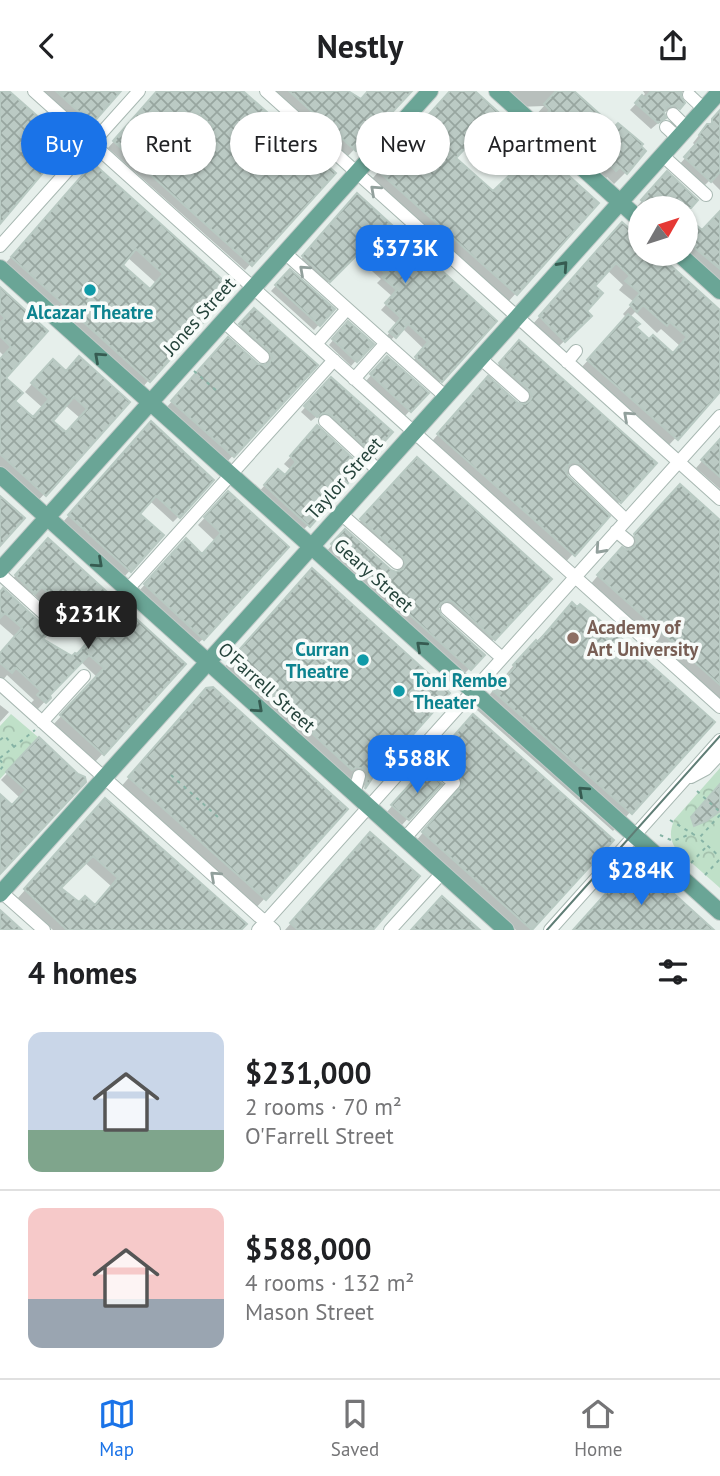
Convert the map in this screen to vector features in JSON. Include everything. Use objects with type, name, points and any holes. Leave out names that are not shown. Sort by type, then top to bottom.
[{"type":"main road","name":"Jones Street","points":[[411,112],[430,91]]},
{"type":"main road","points":[[497,91],[628,209]]},
{"type":"main road","name":"Taylor Street","points":[[0,892],[663,155],[677,131],[704,109],[720,91]]},
{"type":"main road","name":"Jones Street","points":[[0,572],[356,173]]},
{"type":"main road","points":[[692,266],[720,291]]},
{"type":"main road","name":"Geary Street","points":[[0,268],[720,912]]},
{"type":"main road","name":"O'Farrell Street","points":[[0,475],[506,930]]},
{"type":"street","points":[[33,91],[57,112]]},
{"type":"street","points":[[107,126],[139,91]]},
{"type":"street","points":[[266,91],[356,173]]},
{"type":"street","points":[[690,95],[704,109]]},
{"type":"street","points":[[673,114],[677,131]]},
{"type":"street","points":[[663,155],[706,195]]},
{"type":"street","points":[[107,157],[720,707]]},
{"type":"street","points":[[0,246],[63,175]]},
{"type":"street","points":[[358,175],[720,499]]},
{"type":"street","points":[[285,253],[446,397]]},
{"type":"street","points":[[316,344],[348,309]]},
{"type":"street","points":[[223,321],[263,357]]},
{"type":"street","points":[[354,379],[386,343]]},
{"type":"street","points":[[567,362],[576,351]]},
{"type":"street","points":[[481,358],[523,396]]},
{"type":"street","points":[[127,590],[334,360]]},
{"type":"street","points":[[0,684],[39,726],[104,777],[266,927],[369,807],[720,416]]},
{"type":"street","points":[[325,421],[379,471]]},
{"type":"street","points":[[575,471],[626,520]]},
{"type":"street","points":[[341,514],[397,563]]},
{"type":"street","points":[[616,531],[628,541]]},
{"type":"street","points":[[0,572],[51,620]]},
{"type":"street","points":[[447,609],[502,658]]},
{"type":"street","points":[[39,726],[84,675]]},
{"type":"street","points":[[550,930],[720,740]]},
{"type":"street","points":[[404,839],[454,783],[418,752]]},
{"type":"street","points":[[684,780],[706,769],[720,754]]},
{"type":"street","points":[[389,761],[401,772]]},
{"type":"street","points":[[354,794],[359,776]]},
{"type":"street","points":[[390,930],[442,873]]},
{"type":"street","points":[[0,892],[44,930]]},
{"type":"path","points":[[186,363],[218,392]]},
{"type":"path","points":[[0,769],[4,765],[0,759],[39,726]]},
{"type":"path","points":[[0,740],[5,736],[14,747]]},
{"type":"path","points":[[172,775],[219,818]]},
{"type":"path","points":[[697,791],[720,813],[699,838]]},
{"type":"path","points":[[670,820],[693,833],[720,858],[705,875]]},
{"type":"path","points":[[660,835],[673,841],[693,833]]},
{"type":"path","points":[[691,863],[707,845]]},
{"type":"green space","points":[[11,714],[38,737],[0,779],[0,726]]},
{"type":"green space","points":[[720,768],[720,888],[676,849],[671,835],[674,820]]},
{"type":"building","points":[[0,91],[9,91],[33,112],[21,112],[21,175],[41,175],[0,224]]},
{"type":"building","points":[[56,91],[121,91],[103,112],[79,112]]},
{"type":"building","points":[[157,91],[243,91],[267,112],[230,112],[230,175],[334,175],[252,266],[151,175],[216,175],[216,112],[139,112]]},
{"type":"building","points":[[289,91],[348,91],[361,99],[368,91],[412,91],[392,112],[356,112],[356,151],[342,138],[342,112],[312,112]]},
{"type":"building","points":[[450,91],[475,91],[498,112],[464,112],[464,150],[456,158],[464,165],[464,175],[475,175],[493,191],[510,175],[568,175],[599,203],[517,295],[382,175],[450,175],[450,112],[431,112]]},
{"type":"building","points":[[556,91],[574,91],[597,112],[548,112],[550,110],[544,104]]},
{"type":"building","points":[[651,91],[681,91],[685,103],[680,109],[675,105],[667,107],[664,112],[666,118],[658,123],[635,103],[642,95],[645,98]]},
{"type":"building","points":[[720,110],[720,172],[711,182],[684,157],[702,137],[699,135],[707,124],[712,124],[712,119]]},
{"type":"building","points":[[621,126],[643,144],[641,146],[646,151],[627,174],[621,168]]},
{"type":"building","points":[[121,132],[121,148],[113,141]]},
{"type":"building","points":[[667,171],[694,196],[645,196]]},
{"type":"building","points":[[83,175],[106,175],[233,289],[150,382],[11,257]],"holes":[[[136,249],[163,274],[150,289],[123,265]]]},
{"type":"building","points":[[357,193],[497,321],[442,382],[415,357],[428,342],[408,324],[396,338],[389,332],[401,318],[385,303],[397,290],[382,277],[385,273],[360,252],[330,282],[302,256]]},
{"type":"building","points":[[720,211],[720,269],[698,251],[698,226],[702,230]]},
{"type":"building","points":[[622,222],[628,227],[628,266],[671,266],[720,310],[720,392],[678,440],[587,360],[628,314],[640,324],[636,327],[649,339],[653,335],[673,353],[687,337],[670,322],[667,326],[643,305],[637,312],[630,305],[640,293],[625,281],[630,276],[616,263],[595,286],[603,293],[587,311],[592,316],[565,342],[539,316]]},
{"type":"building","points":[[290,269],[335,309],[320,326],[275,285]]},
{"type":"building","points":[[0,287],[48,331],[6,378],[23,393],[15,401],[33,417],[49,399],[31,383],[53,359],[66,371],[79,356],[130,402],[46,496],[0,454],[0,359],[11,347],[0,336],[0,323],[5,318],[0,313]],"holes":[[[74,397],[87,409],[66,432],[53,421]]]},
{"type":"building","points":[[254,308],[318,365],[234,457],[171,401],[228,337],[258,364],[265,365],[270,362],[272,358],[269,351],[239,324]]},
{"type":"building","points":[[348,321],[374,344],[357,362],[332,339]]},
{"type":"building","points":[[519,340],[657,463],[621,503],[581,464],[573,462],[568,465],[566,473],[569,477],[610,516],[575,556],[437,434],[488,376],[518,403],[525,404],[530,401],[532,397],[529,390],[499,363]]},
{"type":"building","points":[[387,356],[429,393],[411,412],[370,374]]},
{"type":"building","points":[[331,377],[393,432],[373,454],[331,415],[323,413],[317,417],[304,406]]},
{"type":"building","points":[[151,421],[214,480],[180,518],[156,496],[140,514],[164,535],[131,572],[68,515]]},
{"type":"building","points":[[317,425],[362,467],[310,527],[264,485],[278,469],[285,475],[296,462],[290,456]]},
{"type":"building","points":[[720,439],[720,477],[701,460]]},
{"type":"building","points":[[417,457],[552,579],[495,640],[453,602],[448,600],[441,603],[438,608],[441,615],[485,655],[471,670],[331,544],[345,529],[391,570],[396,572],[403,569],[406,564],[403,557],[360,519]]},
{"type":"building","points":[[680,484],[720,520],[720,685],[597,575],[622,547],[627,550],[634,547],[637,542],[634,534]]},
{"type":"building","points":[[228,491],[289,547],[204,640],[144,584],[186,538],[202,554],[221,533],[204,517]]},
{"type":"building","points":[[0,496],[25,518],[0,546]]},
{"type":"building","points":[[48,538],[186,664],[104,755],[60,715],[104,668],[89,655],[50,695],[51,698],[46,703],[37,695],[41,691],[16,668],[12,673],[0,663],[0,653],[22,628],[5,613],[0,618],[0,592],[3,588],[45,627],[52,629],[43,639],[72,656],[77,654],[101,627],[87,611],[80,611],[69,601],[61,605],[42,587],[35,594],[15,575]]},
{"type":"building","points":[[312,568],[450,693],[395,755],[387,753],[382,756],[383,768],[365,789],[368,774],[365,769],[357,767],[352,770],[231,659]],"holes":[[[328,642],[340,652],[329,665],[317,655]]]},
{"type":"building","points":[[572,602],[577,607],[580,604],[613,631],[715,722],[632,814],[493,691],[515,667],[513,665],[536,640],[538,642]]},
{"type":"building","points":[[213,687],[348,809],[266,900],[128,777],[206,688]]},
{"type":"building","points":[[473,714],[614,840],[532,930],[422,832],[462,785],[460,776],[436,756]]},
{"type":"building","points":[[39,737],[78,774],[85,777],[86,782],[0,874],[0,794],[12,805],[26,790],[6,772]]},
{"type":"building","points":[[424,769],[442,784],[409,820],[391,805]]},
{"type":"building","points":[[720,784],[720,811],[694,826],[691,817]]},
{"type":"building","points":[[105,798],[247,924],[241,930],[67,930],[24,889]],"holes":[[[93,856],[118,878],[95,905],[85,896],[79,902],[61,888]]]},
{"type":"building","points":[[370,832],[420,876],[373,930],[298,930],[290,923]]},
{"type":"building","points":[[636,860],[661,882],[714,930],[573,930]]},
{"type":"building","points":[[442,896],[462,914],[480,930],[411,930]]},
{"type":"building","points":[[0,910],[22,930],[0,930]]},
{"type":"tram line","points":[[547,930],[720,736]]},
{"type":"place","name":"Alcazar Theatre","points":[[90,290]]},
{"type":"place","name":"Academy of Art University","points":[[573,638]]},
{"type":"place","name":"Curran Theatre","points":[[363,660]]},
{"type":"place","name":"Toni Rembe Theater","points":[[399,691]]}]
